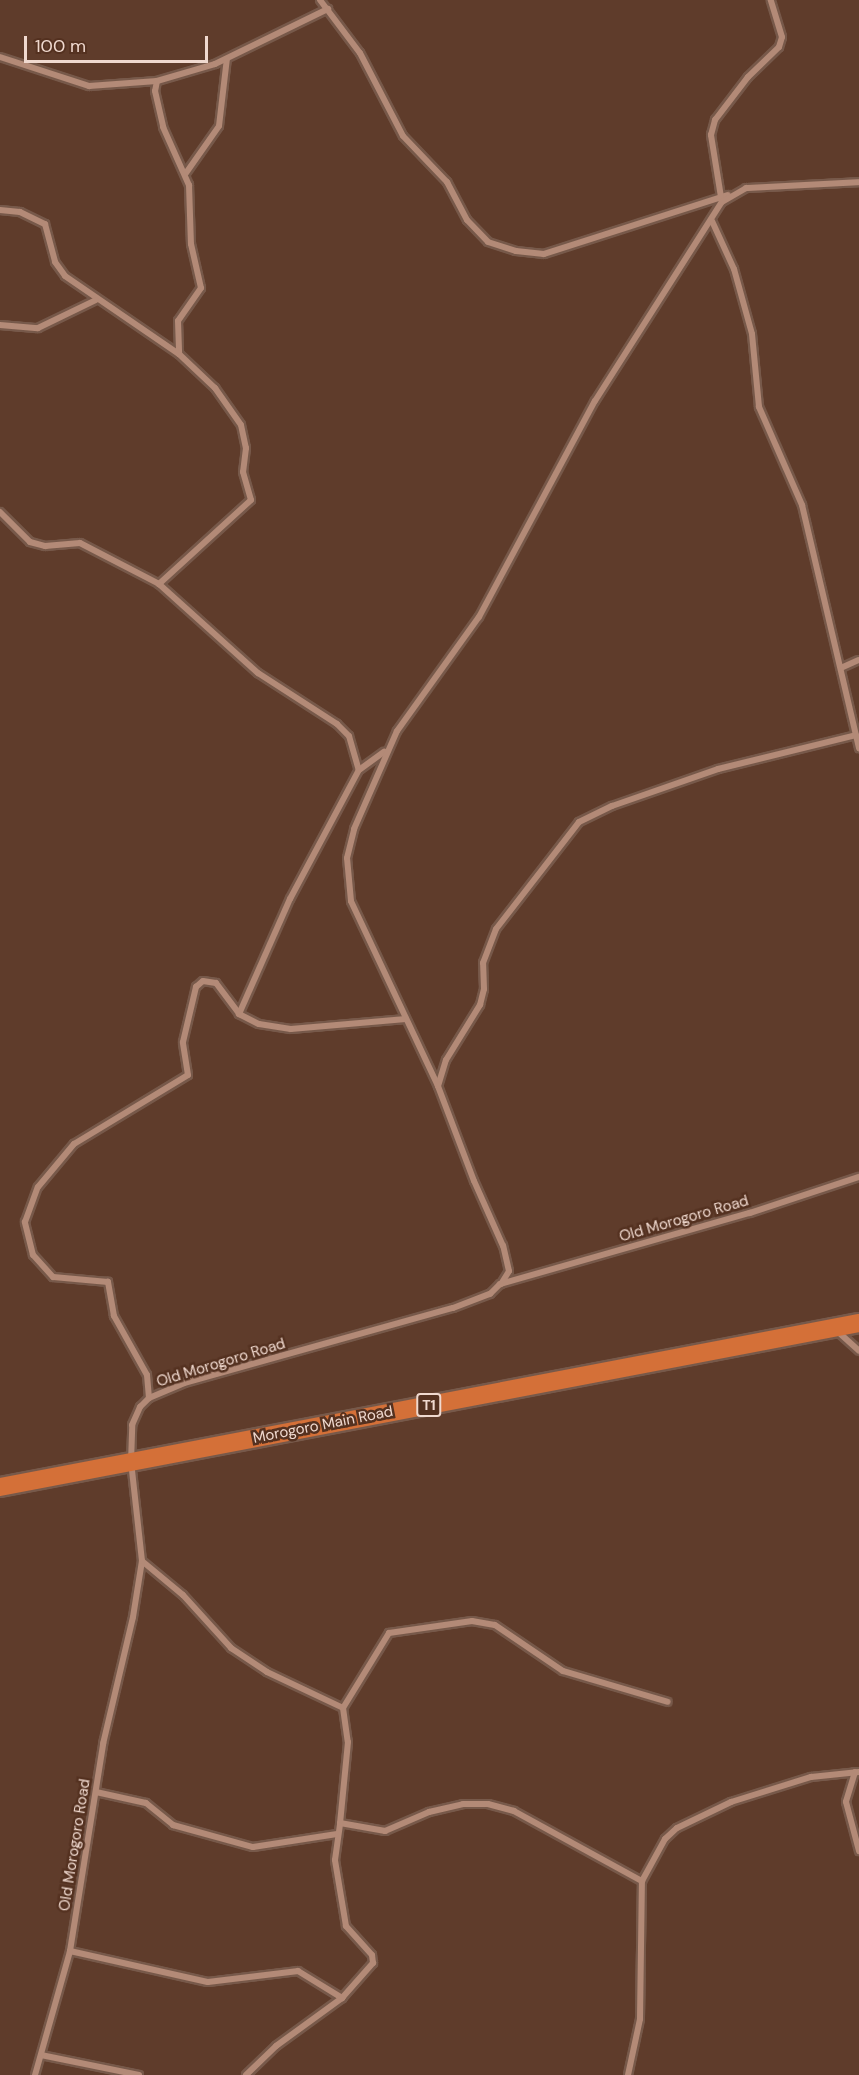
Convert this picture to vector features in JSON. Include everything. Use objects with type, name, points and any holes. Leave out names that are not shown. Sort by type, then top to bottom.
[{"type":"highway","name":"Morogoro Main Road","points":[[0,1487],[859,1323]]},
{"type":"street","points":[[321,0],[360,53],[403,136],[447,182],[467,220],[488,242],[516,251],[544,254],[731,194],[796,183],[859,182]]},
{"type":"street","points":[[720,197],[711,135],[714,120],[748,76],[779,47],[782,37],[771,0]]},
{"type":"street","points":[[0,57],[89,86],[157,81],[227,58],[328,9]]},
{"type":"street","points":[[186,173],[219,126],[227,58]]},
{"type":"street","points":[[157,81],[155,91],[162,127],[186,173],[191,244],[201,288],[178,321],[179,354]]},
{"type":"street","points":[[500,1284],[509,1271],[503,1246],[474,1181],[438,1086],[359,923],[346,875],[354,829],[385,752],[411,708],[479,617],[596,402],[731,194]]},
{"type":"street","points":[[0,210],[20,212],[45,224],[59,269],[96,300],[179,354],[215,388],[241,425],[246,448],[243,472],[251,500],[159,584]]},
{"type":"street","points":[[712,221],[734,269],[752,334],[759,407],[802,505],[843,667],[859,748]]},
{"type":"street","points":[[0,325],[38,328],[96,300]]},
{"type":"street","points":[[0,512],[30,542],[45,546],[80,543],[159,584],[258,674],[337,724],[349,736],[359,770]]},
{"type":"street","points":[[843,667],[859,660]]},
{"type":"street","points":[[438,1086],[446,1060],[480,1005],[483,963],[496,929],[579,822],[612,806],[718,768],[856,735]]},
{"type":"street","points":[[239,1014],[290,899],[359,770],[385,752]]},
{"type":"street","points":[[149,1398],[147,1375],[114,1316],[108,1282],[53,1277],[33,1255],[25,1222],[38,1187],[65,1152],[188,1075],[183,1042],[199,983],[207,979],[216,983],[239,1014],[259,1024],[291,1029],[406,1019]]},
{"type":"street","name":"Old Morogoro Road","points":[[35,2075],[70,1951],[96,1791],[142,1561],[131,1462],[132,1425],[149,1398],[184,1383],[453,1308],[490,1294],[500,1284],[750,1213],[859,1177]]},
{"type":"street","points":[[834,1328],[859,1351]]},
{"type":"street","points":[[142,1561],[183,1595],[231,1648],[267,1672],[343,1708]]},
{"type":"street","points":[[246,2075],[276,2046],[342,1998],[374,1959],[346,1926],[335,1860],[348,1743],[343,1708],[389,1633],[472,1621],[495,1624],[563,1671],[668,1702]]},
{"type":"street","points":[[628,2075],[640,2019],[642,1881],[665,1839],[699,1816],[812,1777],[857,1772],[846,1802],[859,1851]]},
{"type":"street","points":[[96,1791],[146,1803],[173,1825],[253,1847],[337,1834]]},
{"type":"street","points":[[340,1823],[385,1831],[429,1812],[463,1804],[488,1804],[514,1811],[642,1881]]},
{"type":"street","points":[[70,1951],[208,1982],[298,1971],[342,1998]]},
{"type":"street","points":[[41,2055],[139,2075]]}]
